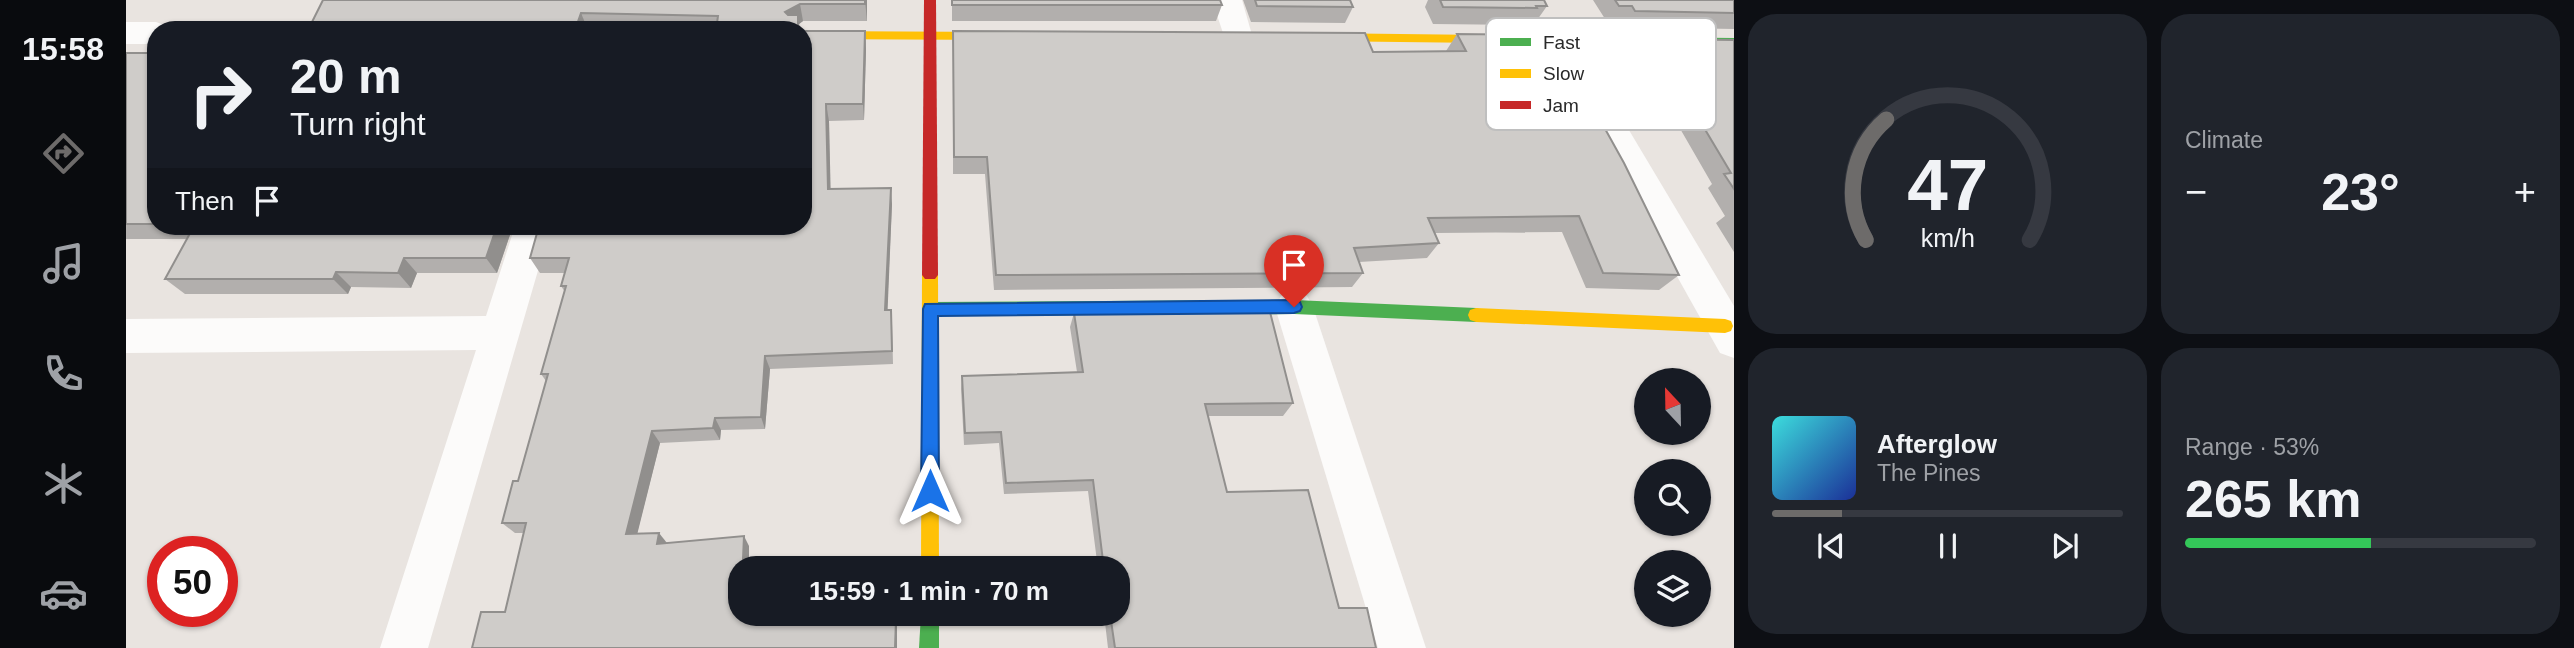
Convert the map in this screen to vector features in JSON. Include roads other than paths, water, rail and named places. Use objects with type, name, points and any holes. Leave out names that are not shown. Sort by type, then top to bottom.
[{"type":"street","points":[[930,0],[930,556]]},
{"type":"street","points":[[1227,0],[1236,35]]},
{"type":"street","points":[[126,33],[147,33]]},
{"type":"street","points":[[812,35],[1014,36]]},
{"type":"street","points":[[1304,36],[1486,40]]},
{"type":"street","points":[[1716,41],[1734,41]]},
{"type":"street","points":[[1612,130],[1730,334]]},
{"type":"street","points":[[404,648],[530,235]]},
{"type":"street","points":[[930,309],[1294,307],[1730,334]]},
{"type":"street","points":[[1294,307],[1402,648]]},
{"type":"street","points":[[126,336],[499,333]]},
{"type":"street","points":[[929,648],[930,626]]}]
